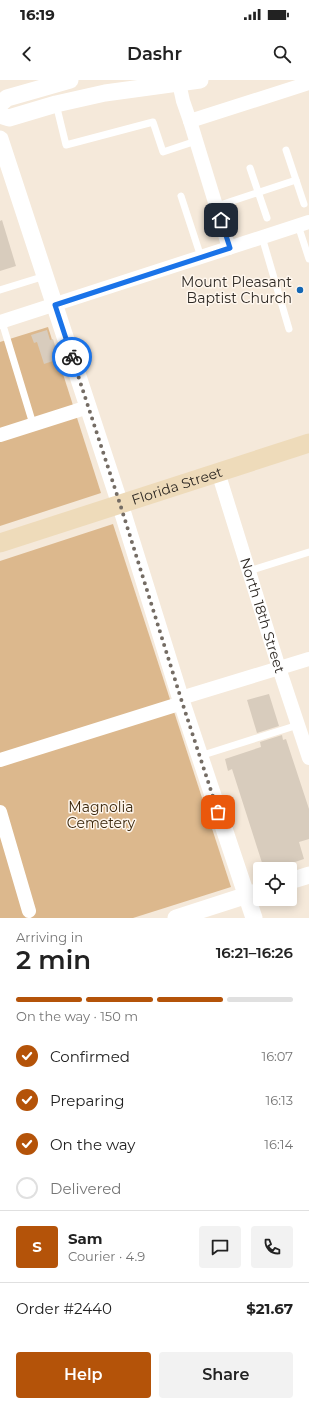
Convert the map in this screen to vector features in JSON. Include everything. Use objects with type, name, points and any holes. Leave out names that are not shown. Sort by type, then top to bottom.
[{"type":"main road","name":"Florida Street","points":[[0,543],[309,443]]},
{"type":"street","points":[[0,104],[7,98],[45,83],[70,80]]},
{"type":"street","points":[[0,115],[9,118],[56,104],[105,93],[200,80]]},
{"type":"street","points":[[178,82],[182,101],[190,121],[230,248]]},
{"type":"street","points":[[190,121],[309,83]]},
{"type":"street","points":[[1,147],[8,173],[55,305],[200,756],[253,893],[176,918]]},
{"type":"street","points":[[1,322],[303,223]]},
{"type":"street","points":[[0,435],[88,406]]},
{"type":"street","name":"North 18th Street","points":[[218,472],[279,668],[298,725],[308,749]]},
{"type":"street","points":[[0,760],[309,658]]},
{"type":"street","points":[[0,812],[29,911]]},
{"type":"street","points":[[297,879],[309,875]]},
{"type":"street","points":[[254,906],[254,918]]},
{"type":"lane","points":[[56,104],[66,145],[153,122],[163,152],[196,141]]},
{"type":"lane","points":[[286,150],[304,204]]},
{"type":"lane","points":[[250,168],[267,218]]},
{"type":"lane","points":[[217,206],[296,180]]},
{"type":"lane","points":[[181,196],[201,257]]},
{"type":"lane","points":[[303,223],[309,259]]},
{"type":"lane","points":[[262,237],[289,329]]},
{"type":"lane","points":[[0,290],[45,276]]},
{"type":"lane","points":[[1,322],[33,424]]},
{"type":"lane","points":[[249,572],[309,552]]},
{"type":"lane","points":[[200,756],[298,725]]},
{"type":"green space","points":[[48,327],[101,493],[0,526],[0,342]]},
{"type":"green space","name":"Magnolia Cemetery","points":[[113,524],[231,887],[133,918],[0,918],[0,561]]},
{"type":"building","points":[[2,220],[16,266],[0,271],[0,221]]},
{"type":"building","points":[[47,330],[50,340],[53,339],[59,359],[44,364],[37,342],[34,343],[31,335]]},
{"type":"building","points":[[269,694],[279,726],[257,733],[247,700]]},
{"type":"building","points":[[282,735],[283,740],[286,739],[309,809],[309,839],[299,842],[304,859],[295,862],[262,862],[232,769],[228,771],[225,759],[261,747],[260,742]]},
{"type":"way so far","points":[[72,357],[218,812]]},
{"type":"place","name":"Mount Pleasant Baptist Church","points":[[300,290]]},
{"type":"route","points":[[72,357],[55,305],[230,248],[221,220]]}]
